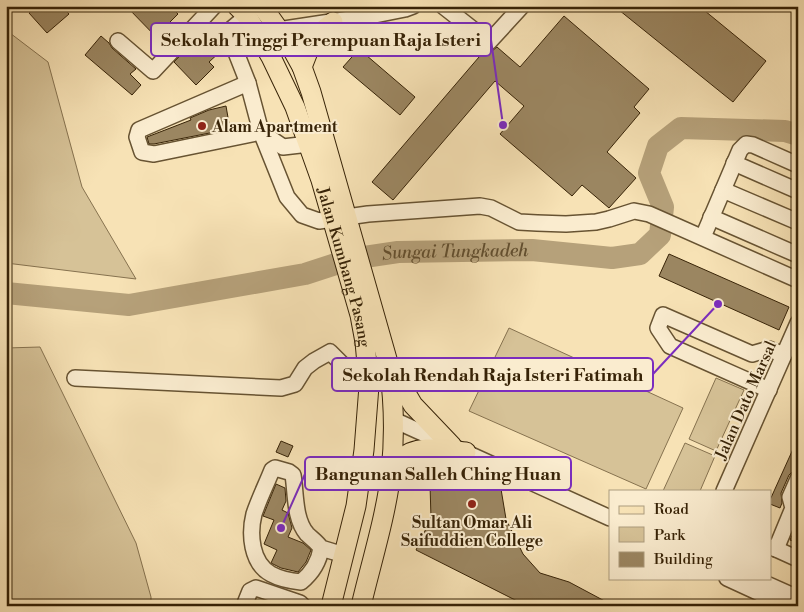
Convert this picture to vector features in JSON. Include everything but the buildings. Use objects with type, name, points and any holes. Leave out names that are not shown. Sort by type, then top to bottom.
[{"type":"main road","name":"Jalan Kumbang Pasang","points":[[262,6],[291,47],[302,68],[311,92],[359,287],[389,366],[394,420],[391,474],[386,504],[361,606]]},
{"type":"main road","name":"Jalan Kumbang Pasang","points":[[242,11],[257,33],[284,82],[342,224]]},
{"type":"main road","points":[[302,68],[311,44],[333,22]]},
{"type":"main road","name":"Jalan Kumbang Pasang","points":[[332,606],[356,506],[364,450],[369,386],[366,342],[360,315],[359,287]]},
{"type":"main road","points":[[356,506],[368,480],[378,440],[382,431],[394,420],[382,402],[368,365]]},
{"type":"main road","points":[[389,366],[413,405],[459,449]]},
{"type":"main road","points":[[391,474],[401,459],[412,452],[425,449],[459,449]]},
{"type":"street","points":[[118,41],[153,71],[214,6]]},
{"type":"street","points":[[257,33],[333,22],[413,6]]},
{"type":"street","points":[[443,6],[489,42],[522,6]]},
{"type":"street","points":[[242,11],[228,32],[248,83],[261,132],[287,196],[302,215],[319,221],[342,224],[368,214],[480,206],[491,208],[519,222],[566,224],[596,222],[634,211],[649,214],[678,226],[798,280]]},
{"type":"street","points":[[248,83],[138,130],[137,137],[142,152],[154,154],[261,132],[283,147],[309,144]]},
{"type":"street","points":[[703,238],[734,163],[740,150],[746,144],[753,145],[798,165]]},
{"type":"street","points":[[734,163],[798,191]]},
{"type":"street","points":[[723,190],[798,222]]},
{"type":"street","points":[[712,216],[798,255]]},
{"type":"street","points":[[769,390],[670,346],[658,328],[663,315],[752,354],[769,349],[784,356]]},
{"type":"street","name":"Jalan Dato Marsal","points":[[724,490],[798,324]]},
{"type":"street","points":[[75,378],[281,388],[295,384],[305,368],[330,352],[369,386]]},
{"type":"street","points":[[741,378],[752,354]]},
{"type":"street","points":[[394,420],[609,518]]},
{"type":"street","points":[[321,548],[315,567],[301,582],[280,578],[270,574],[260,566],[253,546],[252,528],[254,514],[272,470],[275,468],[293,475],[301,522],[307,534],[318,542],[321,548],[344,555]]},
{"type":"street","points":[[798,479],[790,497],[793,508],[773,548],[798,559]]},
{"type":"street","points":[[731,580],[788,606]]},
{"type":"street","points":[[758,580],[798,598]]},
{"type":"street","points":[[244,606],[250,591],[256,588],[300,603],[302,606]]},
{"type":"green space","points":[[6,30],[48,62],[82,187],[136,279],[6,263]]},
{"type":"green space","points":[[509,328],[683,408],[646,489],[469,411]]},
{"type":"green space","points":[[40,347],[136,543],[151,597],[151,606],[6,606],[6,348]]},
{"type":"green space","points":[[716,378],[744,390],[716,451],[689,439]]},
{"type":"green space","points":[[685,443],[715,456],[700,490],[663,490]]},
{"type":"waterway","name":"Sungai Tungkadeh","points":[[6,293],[129,305],[305,274],[351,259],[398,252],[532,250],[612,258],[640,254],[660,235],[663,207],[649,173],[658,146],[681,128],[785,131],[798,135]]},
{"type":"place","name":"Sekolah Tinggi Perempuan Raja Isteri","points":[[503,125]]},
{"type":"place","name":"Alam Apartment","points":[[202,126]]},
{"type":"place","name":"Sekolah Rendah Raja Isteri Fatimah","points":[[718,304]]},
{"type":"place","name":"Sultan Omar Ali Saifuddien College","points":[[472,504]]},
{"type":"place","name":"Bangunan Salleh Ching Huan","points":[[281,528]]}]
